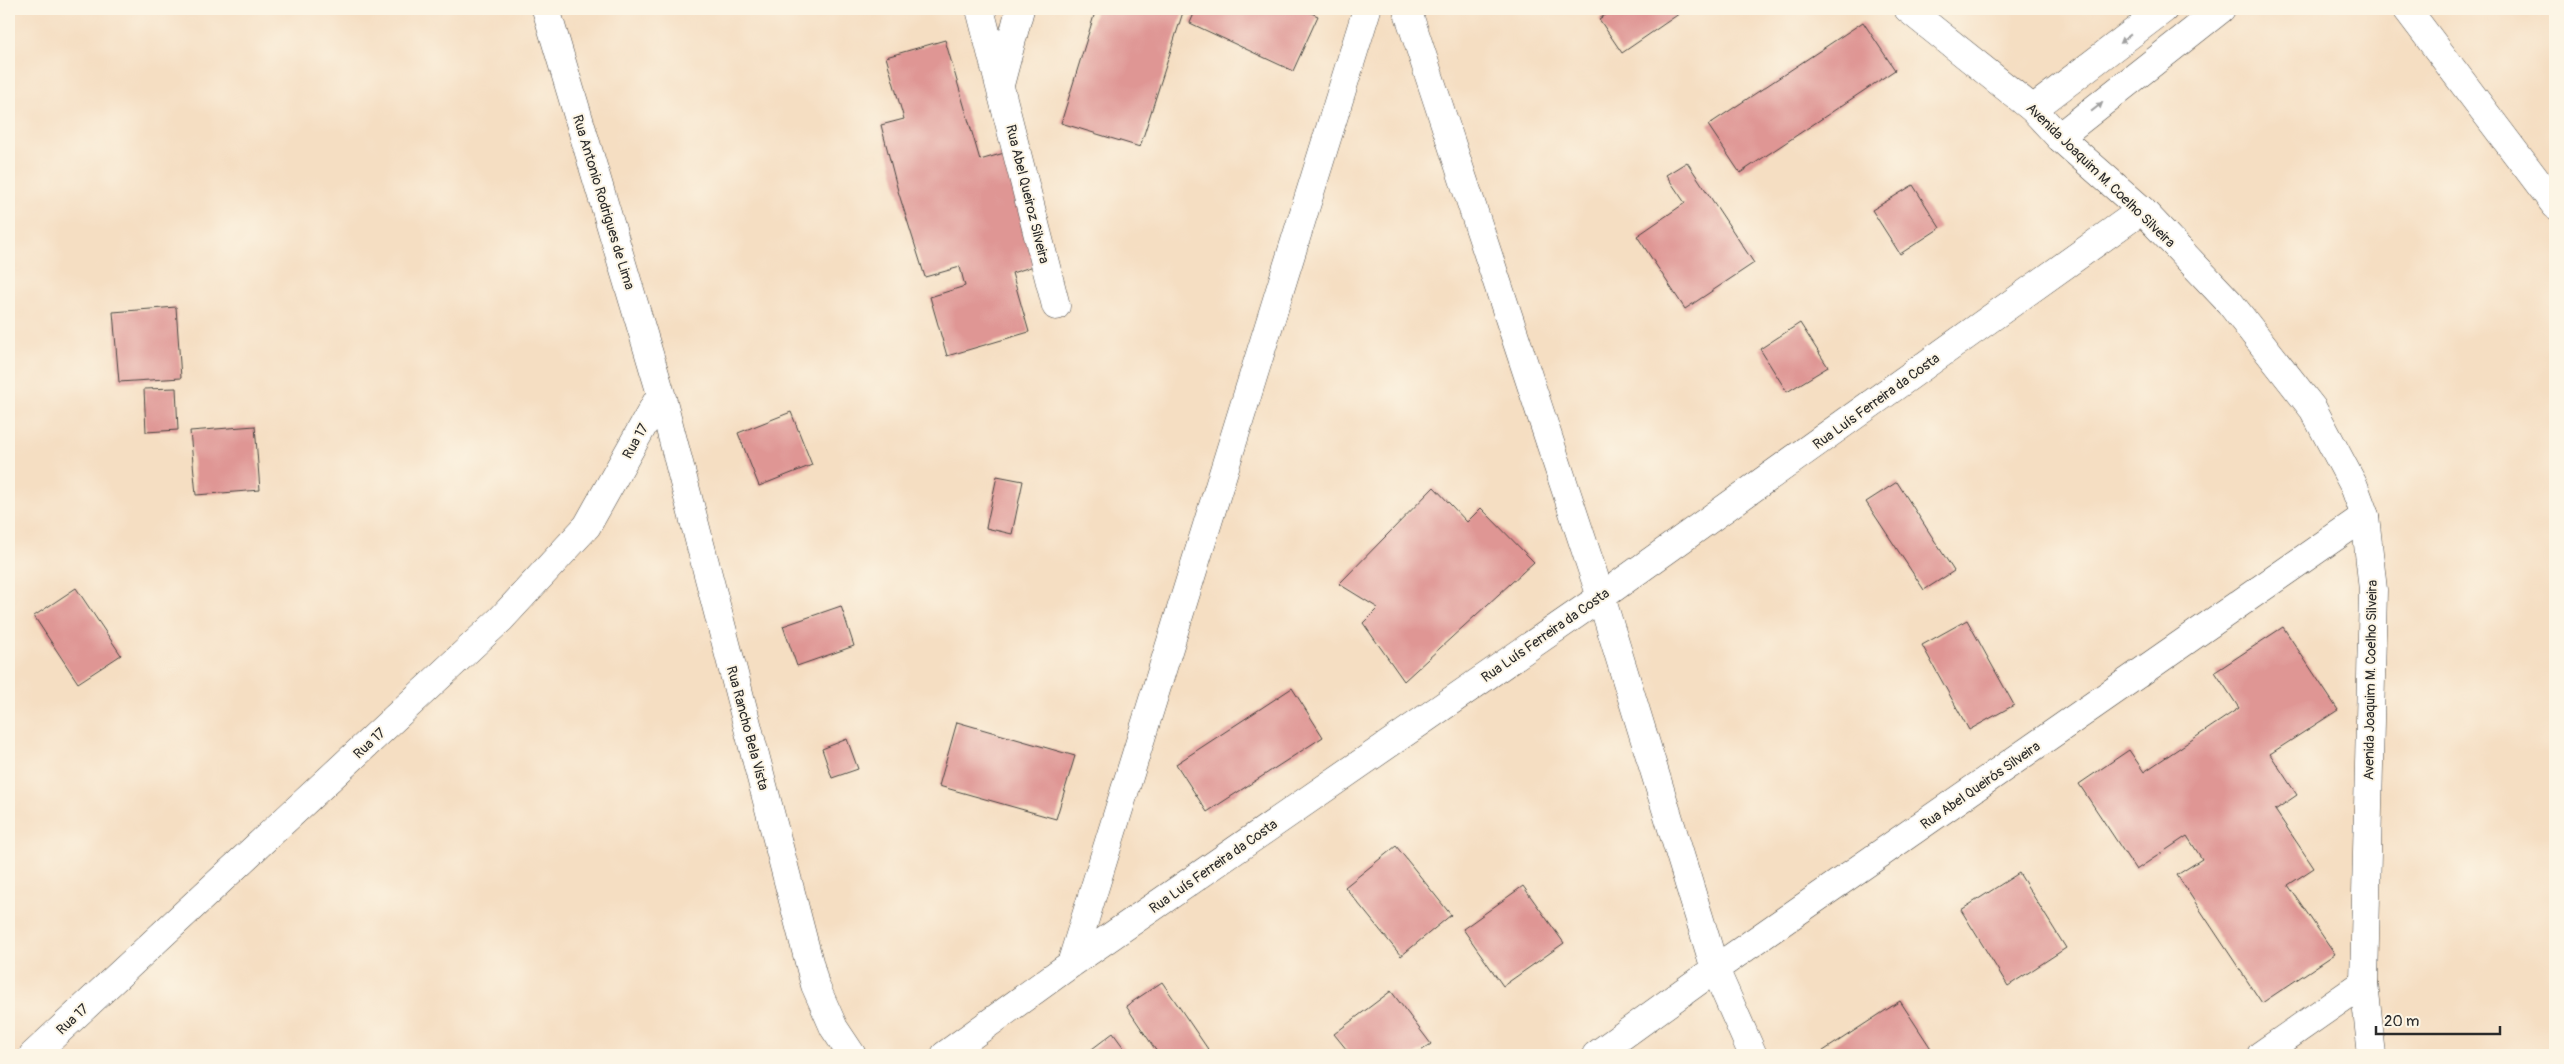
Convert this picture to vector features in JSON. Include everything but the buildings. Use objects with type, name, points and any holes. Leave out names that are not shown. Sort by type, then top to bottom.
[{"type":"street","name":"Rua Antonio Rodrigues de Lima","points":[[546,9],[661,394]]},
{"type":"street","name":"Rua Abel Queiroz Silveira","points":[[980,9],[1056,306]]},
{"type":"street","name":"Rua Abel Queiroz Silveira","points":[[1000,83],[1020,9]]},
{"type":"street","points":[[1071,964],[1367,9]]},
{"type":"street","points":[[1407,9],[1601,597],[1715,969],[1753,1055]]},
{"type":"street","name":"Avenida Joaquim M. Coelho Silveira","points":[[1908,9],[2033,109],[2059,137],[2142,210],[2230,303],[2313,409],[2342,460],[2365,516],[2373,590],[2364,983],[2372,1055]]},
{"type":"street","points":[[2033,109],[2164,9]]},
{"type":"street","points":[[2059,137],[2221,9]]},
{"type":"street","points":[[2407,9],[2555,205]]},
{"type":"street","name":"Rua Luís Ferreira da Costa","points":[[945,1055],[1071,964],[1601,597],[2142,210]]},
{"type":"street","name":"Rua 17","points":[[33,1055],[501,620],[587,526],[661,394]]},
{"type":"street","name":"Rua Rancho Bela Vista","points":[[661,394],[815,985],[834,1028],[852,1055]]},
{"type":"street","name":"Rua Abel Queirós Silveira","points":[[1596,1055],[1715,969],[2365,516]]},
{"type":"street","points":[[2261,1055],[2364,983]]}]
